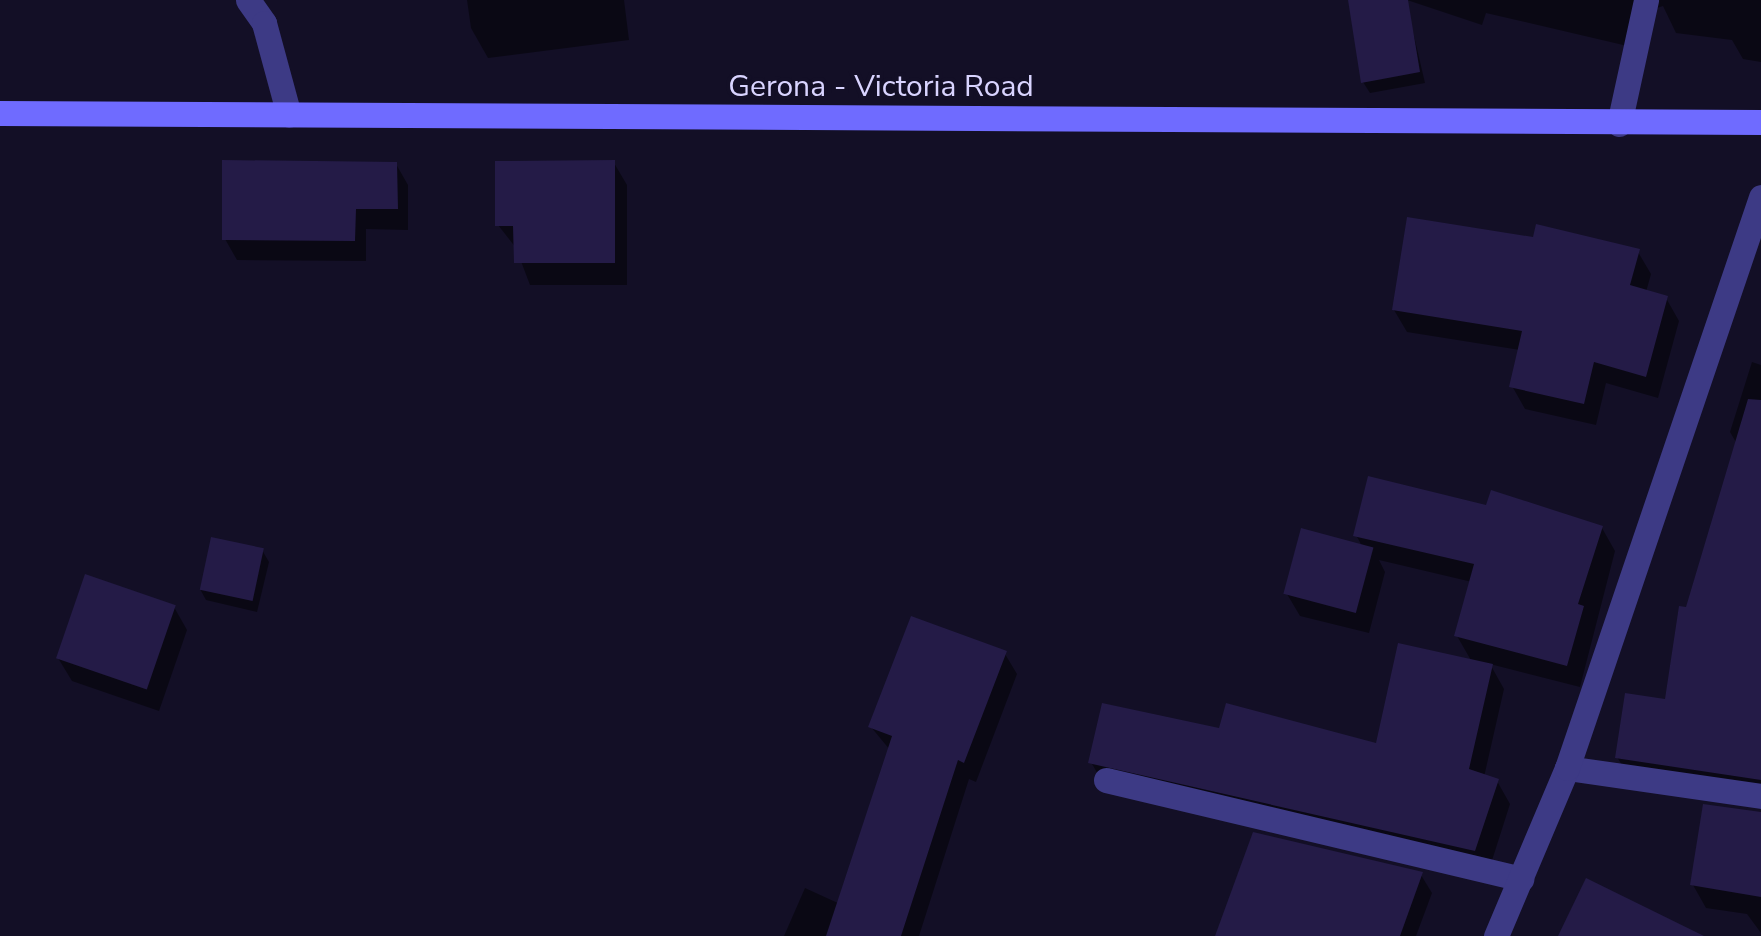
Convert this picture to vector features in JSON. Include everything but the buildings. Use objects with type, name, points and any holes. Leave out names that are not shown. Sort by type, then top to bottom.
[{"type":"main road","name":"Gerona - Victoria Road","points":[[0,112],[1761,122]]},
{"type":"street","points":[[248,0],[264,22],[289,115]]},
{"type":"street","points":[[1619,124],[1646,0]]},
{"type":"street","points":[[1496,936],[1568,768],[1761,197]]},
{"type":"street","points":[[1568,768],[1761,796]]},
{"type":"street","points":[[1106,780],[1521,879]]}]
